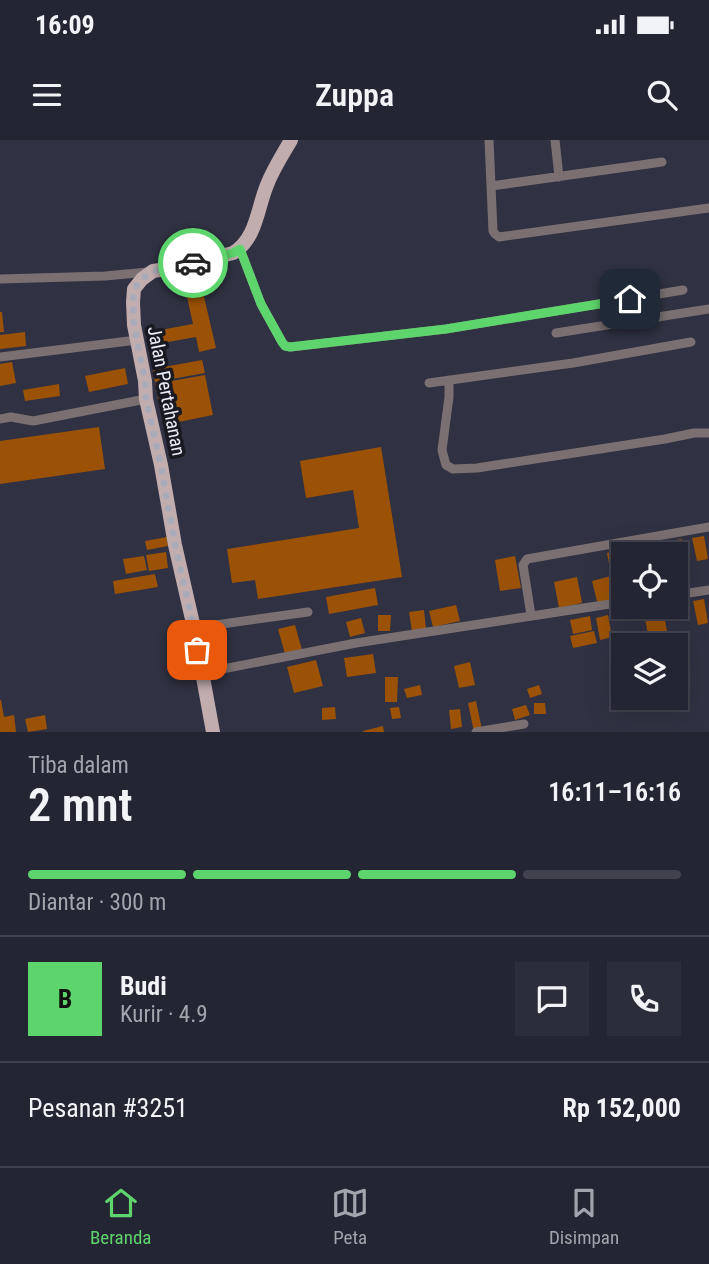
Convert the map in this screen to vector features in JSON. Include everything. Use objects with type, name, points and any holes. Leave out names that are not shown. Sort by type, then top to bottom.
[{"type":"main road","points":[[153,271],[180,267],[240,249],[253,229],[267,185],[291,140]]},
{"type":"main road","name":"Jalan Pertahanan","points":[[153,271],[134,289],[137,340],[146,399],[213,732]]},
{"type":"street","points":[[489,140],[494,231],[499,237],[709,208]]},
{"type":"street","points":[[555,140],[559,177]]},
{"type":"street","points":[[491,186],[662,162]]},
{"type":"street","points":[[240,249],[261,304],[282,342],[290,347],[446,329],[683,290]]},
{"type":"street","points":[[0,279],[105,276],[153,271]]},
{"type":"street","points":[[556,333],[709,309]]},
{"type":"street","points":[[0,357],[137,340]]},
{"type":"street","points":[[429,383],[573,363],[691,342]]},
{"type":"street","points":[[449,380],[442,450],[446,465],[453,469],[477,468],[694,433],[709,433]]},
{"type":"street","points":[[0,419],[11,417],[27,421],[39,420],[146,399]]},
{"type":"street","points":[[531,615],[523,565],[527,559],[709,527]]},
{"type":"street","points":[[688,593],[709,590]]},
{"type":"street","points":[[202,673],[356,643],[611,605]]},
{"type":"street","points":[[194,628],[308,612]]},
{"type":"street","points":[[476,732],[523,724]]},
{"type":"building","points":[[201,284],[216,348],[199,352],[196,337],[157,344],[155,331],[193,324],[185,288]]},
{"type":"building","points":[[2,312],[4,332],[0,332]]},
{"type":"building","points":[[25,332],[26,346],[0,349],[0,335]]},
{"type":"building","points":[[202,360],[205,373],[155,382],[153,369]]},
{"type":"building","points":[[12,362],[16,383],[0,386],[0,364]]},
{"type":"building","points":[[125,368],[128,384],[89,392],[85,376]]},
{"type":"building","points":[[205,375],[213,415],[164,425],[155,384]]},
{"type":"building","points":[[59,384],[60,396],[25,401],[23,390]]},
{"type":"building","points":[[99,427],[105,469],[0,484],[0,441]]},
{"type":"building","points":[[381,447],[402,577],[258,599],[255,580],[232,583],[227,549],[359,528],[353,490],[306,498],[300,461]]},
{"type":"building","points":[[704,536],[708,559],[697,561],[692,538]]},
{"type":"building","points":[[167,537],[168,546],[147,550],[145,541]]},
{"type":"building","points":[[166,552],[168,568],[149,571],[146,555]]},
{"type":"building","points":[[611,552],[611,575],[607,553]]},
{"type":"building","points":[[144,556],[147,570],[126,574],[123,559]]},
{"type":"building","points":[[515,556],[521,588],[500,591],[495,560]]},
{"type":"building","points":[[155,574],[158,587],[115,594],[113,581]]},
{"type":"building","points":[[611,576],[611,602],[598,605],[592,581]]},
{"type":"building","points":[[577,577],[582,603],[559,608],[554,582]]},
{"type":"building","points":[[375,588],[378,605],[329,614],[326,597]]},
{"type":"building","points":[[704,599],[708,623],[698,625],[693,601]]},
{"type":"building","points":[[456,605],[460,621],[433,627],[429,611]]},
{"type":"building","points":[[424,610],[426,629],[412,631],[409,612]]},
{"type":"building","points":[[378,615],[391,615],[390,631],[378,631]]},
{"type":"building","points":[[608,615],[611,637],[600,640],[596,618]]},
{"type":"building","points":[[590,616],[592,630],[573,634],[570,620]]},
{"type":"building","points":[[361,618],[365,633],[350,637],[346,622]]},
{"type":"building","points":[[645,619],[665,619],[667,631],[648,633]]},
{"type":"building","points":[[295,625],[302,650],[285,654],[278,629]]},
{"type":"building","points":[[594,631],[597,643],[573,648],[570,636]]},
{"type":"building","points":[[373,654],[376,673],[347,677],[344,658]]},
{"type":"building","points":[[316,660],[323,686],[294,693],[287,667]]},
{"type":"building","points":[[470,662],[475,685],[459,688],[454,666]]},
{"type":"building","points":[[385,677],[398,677],[397,702],[385,702]]},
{"type":"building","points":[[420,685],[422,695],[407,698],[404,689]]},
{"type":"building","points":[[539,685],[542,694],[530,698],[527,689]]},
{"type":"building","points":[[0,700],[4,717],[14,715],[16,732],[0,732]]},
{"type":"building","points":[[476,701],[482,730],[474,732],[468,703]]},
{"type":"building","points":[[534,703],[545,703],[546,714],[534,714]]},
{"type":"building","points":[[526,705],[530,715],[515,720],[512,709]]},
{"type":"building","points":[[335,707],[336,719],[322,720],[322,708]]},
{"type":"building","points":[[399,707],[401,718],[392,719],[390,708]]},
{"type":"building","points":[[460,709],[462,727],[451,729],[449,710]]},
{"type":"building","points":[[45,715],[47,729],[28,732],[25,719]]},
{"type":"building","points":[[383,726],[384,732],[363,732],[363,731]]},
{"type":"way so far","points":[[193,263],[153,271],[134,289],[133,302],[146,399],[197,650]]},
{"type":"route","points":[[193,263],[240,249],[261,304],[282,342],[290,347],[446,329],[630,299]]}]
